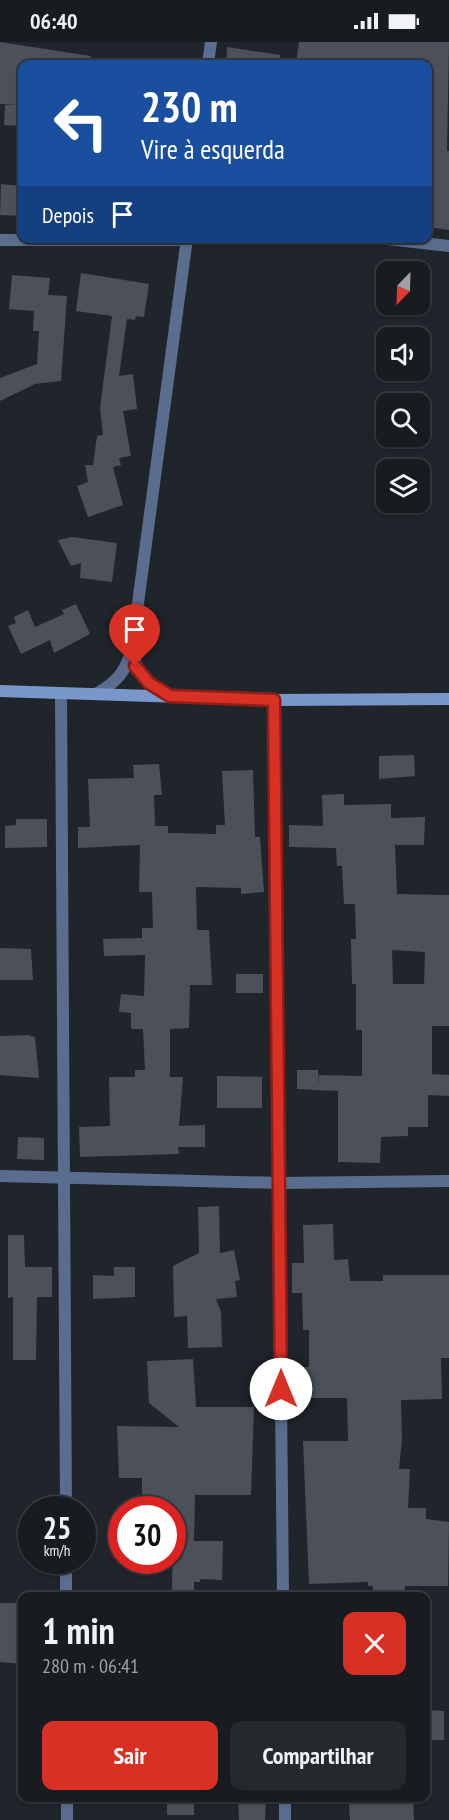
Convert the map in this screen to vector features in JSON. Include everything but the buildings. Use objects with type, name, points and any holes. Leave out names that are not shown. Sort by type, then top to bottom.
[{"type":"street","points":[[209,60],[211,42]]},
{"type":"street","points":[[0,240],[18,240]]},
{"type":"street","points":[[96,694],[115,683],[128,666],[132,648],[186,243]]},
{"type":"street","points":[[422,243],[449,246]]},
{"type":"street","points":[[132,648],[135,666],[149,683],[170,696]]},
{"type":"street","points":[[0,692],[274,700],[449,699]]},
{"type":"street","points":[[62,694],[66,1496]]},
{"type":"street","points":[[274,700],[283,1592]]},
{"type":"street","points":[[0,1176],[280,1183],[449,1181]]},
{"type":"street","points":[[66,1574],[66,1592]]},
{"type":"street","points":[[67,1802],[67,1820]]},
{"type":"street","points":[[285,1802],[285,1820]]},
{"type":"route","points":[[135,666],[149,683],[170,696],[274,700],[281,1389]]}]
